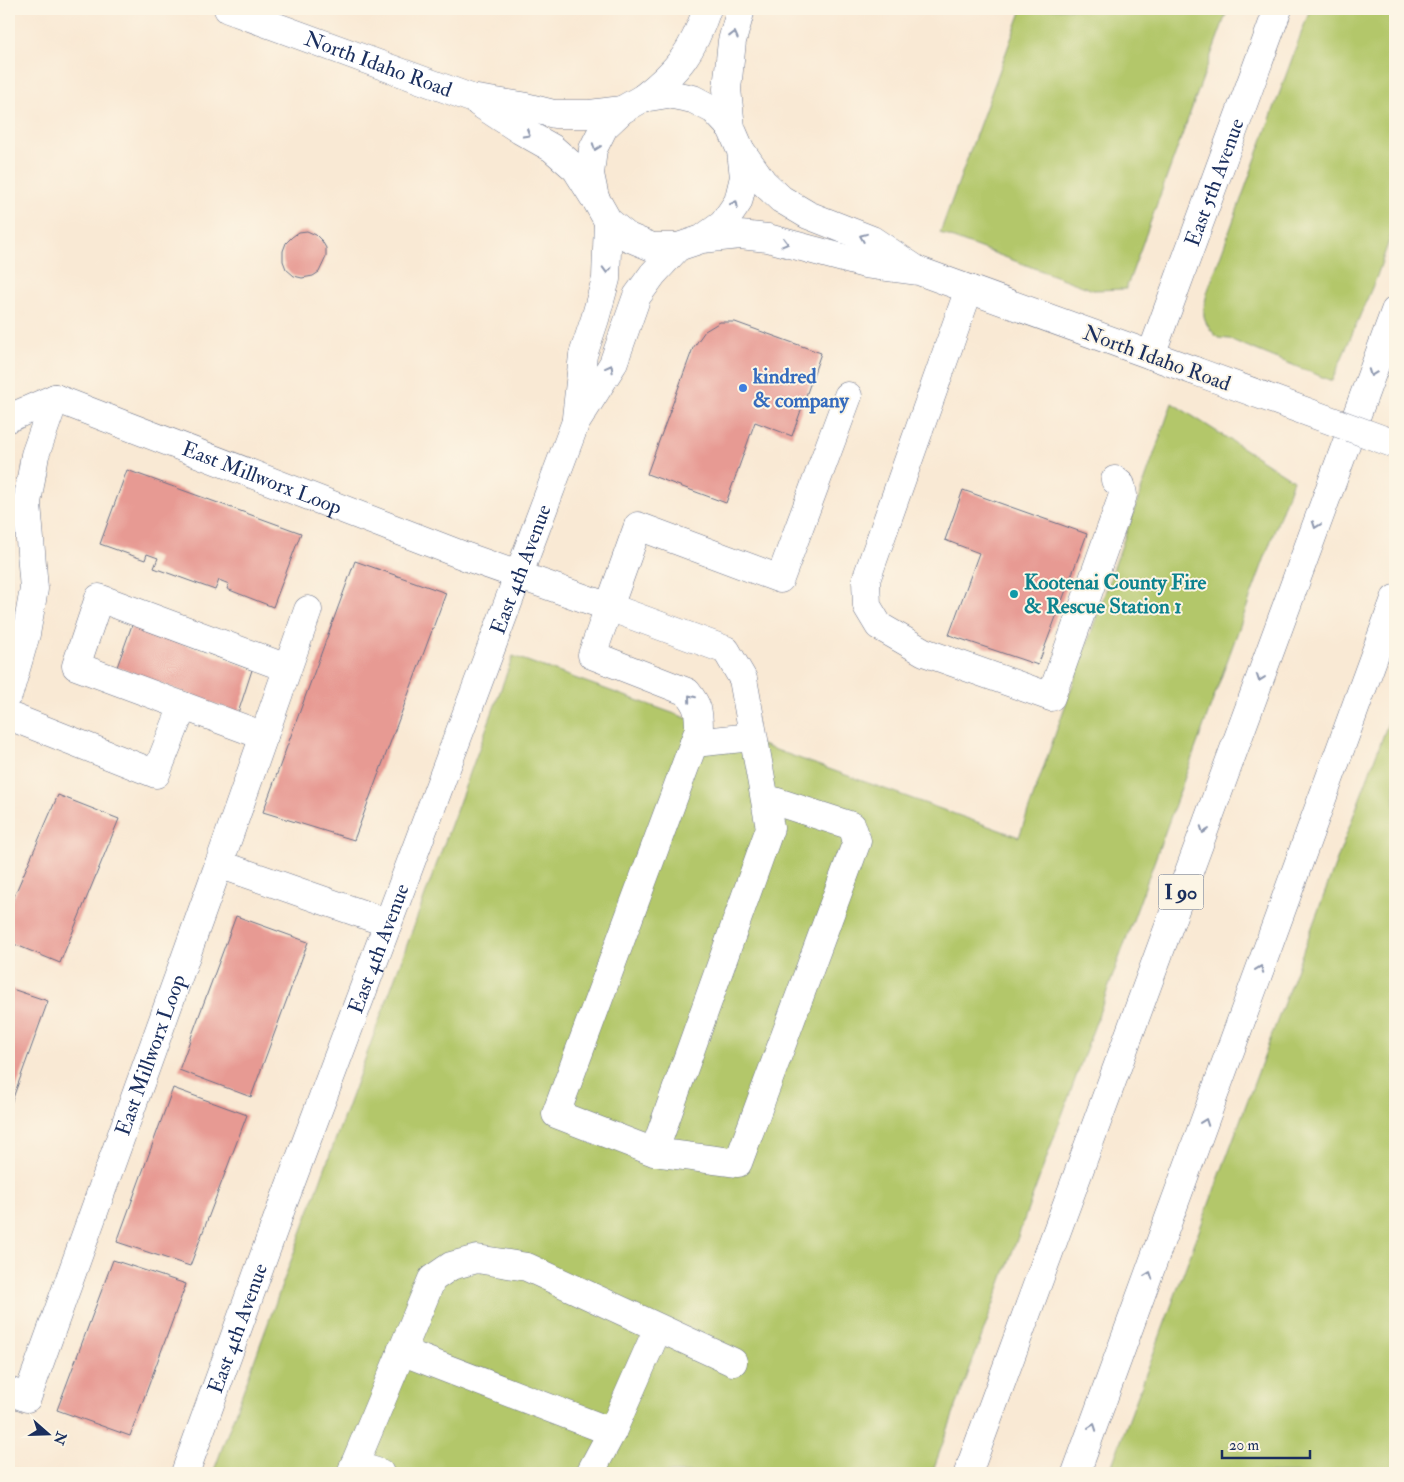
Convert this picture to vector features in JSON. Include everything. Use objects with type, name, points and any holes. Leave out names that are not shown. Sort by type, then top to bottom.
[{"type":"main road","name":"North Idaho Road","points":[[228,9],[472,98],[522,106],[554,114],[590,114],[632,104]]},
{"type":"main road","points":[[707,9],[700,33],[688,55],[661,84],[604,127],[593,149],[590,174],[601,210],[628,238],[652,247],[690,243],[723,224],[738,202],[744,176],[728,89],[732,41],[741,9]]},
{"type":"main road","name":"East 5th Avenue","points":[[1151,355],[1278,9]]},
{"type":"main road","points":[[632,104],[668,94],[692,98],[714,110],[736,140]]},
{"type":"main road","name":"North Idaho Road","points":[[472,98],[520,130],[552,148],[576,169],[601,210]]},
{"type":"main road","name":"North Idaho Road","points":[[736,140],[763,182],[781,199],[808,215],[872,240],[919,271]]},
{"type":"main road","name":"East 4th Avenue","points":[[575,424],[583,355],[606,279],[601,210]]},
{"type":"main road","name":"North Idaho Road","points":[[690,243],[740,236],[768,238],[865,264],[919,271],[1395,444]]},
{"type":"main road","name":"East 4th Avenue","points":[[185,1473],[281,1209],[575,424],[613,364],[638,296],[653,274],[690,243]]},
{"type":"main road","points":[[969,289],[866,580],[867,606],[879,626],[924,652],[1051,697],[1123,495],[1121,485],[1115,480]]},
{"type":"main road","name":"I 90","points":[[968,1473],[1395,311]]},
{"type":"main road","points":[[766,798],[852,826],[857,841],[738,1163],[654,1152],[556,1114],[699,729],[699,712],[696,704],[687,692],[592,655],[638,526],[780,579],[848,396]]},
{"type":"main road","points":[[9,418],[55,398]]},
{"type":"main road","points":[[9,693],[26,634],[34,588],[27,504],[35,455],[55,398]]},
{"type":"main road","name":"East Millworx Loop","points":[[55,398],[518,576],[726,650],[743,679],[770,828],[654,1152]]},
{"type":"main road","points":[[264,736],[76,666],[99,598],[287,668]]},
{"type":"main road","points":[[1076,1473],[1395,599]]},
{"type":"main road","points":[[308,610],[219,864],[388,923]]},
{"type":"main road","points":[[9,716],[156,774],[183,706]]},
{"type":"main road","points":[[694,743],[752,737]]},
{"type":"main road","name":"East Millworx Loop","points":[[9,1391],[27,1398],[219,864]]},
{"type":"main road","points":[[362,1471],[401,1351],[432,1279],[451,1266],[477,1259],[527,1268],[733,1362]]},
{"type":"main road","points":[[590,1473],[612,1432],[658,1328]]},
{"type":"main road","points":[[401,1351],[612,1432]]},
{"type":"green space","points":[[1022,9],[1228,9],[1126,289],[1093,290],[940,233]]},
{"type":"green space","points":[[1310,9],[1395,9],[1395,223],[1377,276],[1332,381],[1229,339],[1218,338],[1208,327],[1204,317],[1207,293]]},
{"type":"green space","points":[[1172,403],[1293,480],[932,1473],[213,1473],[513,656],[1019,837]]},
{"type":"green space","points":[[1395,704],[1395,1473],[1109,1473]]},
{"type":"building","points":[[307,231],[316,235],[322,241],[326,248],[326,257],[319,272],[313,276],[302,278],[294,276],[286,269],[283,261],[283,251],[286,243],[292,237],[299,232]]},
{"type":"building","name":"kindred & company","points":[[720,322],[735,322],[821,353],[792,436],[755,422],[726,503],[647,474],[693,348],[705,331]]},
{"type":"building","points":[[127,470],[301,533],[273,607],[227,589],[229,584],[219,580],[215,590],[154,568],[158,558],[147,554],[145,560],[100,544]]},
{"type":"building","name":"Kootenai County Fire & Rescue Station 1","points":[[963,490],[1087,534],[1038,665],[949,635],[979,553],[945,540]]},
{"type":"building","points":[[355,561],[446,593],[354,840],[263,812]]},
{"type":"building","points":[[132,625],[252,670],[238,713],[117,667]]},
{"type":"building","points":[[58,795],[119,819],[60,963],[9,942],[9,908]]},
{"type":"building","points":[[236,916],[308,942],[251,1097],[179,1070]]},
{"type":"building","points":[[9,988],[48,1001],[9,1109]]},
{"type":"building","points":[[173,1088],[247,1115],[190,1266],[117,1242]]},
{"type":"building","points":[[113,1260],[186,1284],[130,1436],[57,1410]]},
{"type":"place","name":"kindred & company","points":[[743,388]]},
{"type":"place","name":"Kootenai County Fire & Rescue Station 1","points":[[1014,594]]}]
